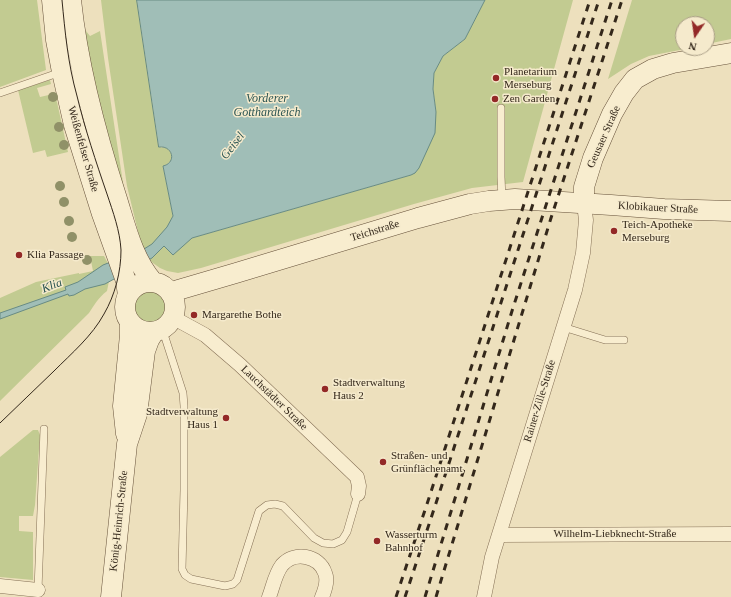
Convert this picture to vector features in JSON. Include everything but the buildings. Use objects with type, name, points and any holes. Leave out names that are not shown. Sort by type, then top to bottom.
[{"type":"main road","name":"Weißenfelser Straße","points":[[52,0],[56,40],[69,72],[77,132],[102,214],[126,281],[128,295]]},
{"type":"main road","name":"Weißenfelser Straße","points":[[71,0],[78,49],[87,94],[111,180],[130,242],[141,266],[153,282]]},
{"type":"main road","name":"Geusaer Straße","points":[[584,204],[584,187],[593,158],[612,114],[624,93],[635,79],[653,69],[673,63],[731,53]]},
{"type":"main road","name":"Teichstraße","points":[[171,294],[178,290],[418,218],[470,204],[489,201],[515,200],[584,204]]},
{"type":"main road","name":"Klobikauer Straße","points":[[584,204],[664,210],[731,211]]},
{"type":"main road","points":[[153,282],[165,287],[171,294],[175,304],[174,313],[163,326],[147,332],[136,328],[130,322],[125,312],[125,302],[128,295],[138,285],[153,282]]},
{"type":"main road","name":"König-Heinrich-Straße","points":[[127,444],[123,406],[130,322]]},
{"type":"main road","name":"König-Heinrich-Straße","points":[[111,597],[127,444],[137,414],[145,351],[149,340],[163,326]]},
{"type":"street","name":"Rainer-Zille-Straße","points":[[484,597],[492,557],[574,290],[583,253],[586,220],[584,204]]},
{"type":"street","name":"Lauchstädter Straße","points":[[163,326],[205,335],[240,365],[357,477],[359,486],[358,494]]},
{"type":"street","name":"Wilhelm-Liebknecht-Straße","points":[[499,535],[731,534]]},
{"type":"street","points":[[269,597],[277,574],[283,564],[292,558],[305,557],[318,562],[326,574],[326,582],[322,597]]},
{"type":"street","points":[[0,586],[38,590]]},
{"type":"lane","points":[[0,93],[69,72],[78,76],[87,94]]},
{"type":"lane","points":[[501,108],[500,177],[502,200]]},
{"type":"lane","points":[[163,326],[183,393],[184,490],[182,569],[185,575],[191,579],[226,586],[233,584],[236,580],[259,511],[267,505],[275,504],[283,506],[314,538],[323,543],[333,544],[342,540],[347,532],[358,494]]},
{"type":"lane","points":[[563,327],[605,340],[624,340]]},
{"type":"lane","points":[[38,590],[44,428]]},
{"type":"green space","points":[[0,0],[37,0],[46,70],[0,87]]},
{"type":"green space","points":[[101,0],[137,0],[159,147],[167,148],[172,156],[171,161],[163,166],[173,216],[171,221],[192,238],[411,175],[436,112],[433,89],[434,73],[443,56],[465,39],[485,0],[573,0],[523,182],[472,188],[201,268],[178,273],[167,271],[153,263],[148,258],[140,240],[127,186]]},
{"type":"green space","points":[[632,0],[731,0],[731,39],[715,42],[715,16],[675,16],[675,51],[649,56],[631,64],[608,79]]},
{"type":"green space","points":[[78,21],[90,36],[100,31],[125,196],[132,227]]},
{"type":"green space","points":[[50,80],[51,84],[37,88],[40,97],[53,94],[57,102],[68,152],[47,157],[45,150],[33,153],[18,90]]},
{"type":"green space","points":[[90,256],[104,256],[111,269],[107,291],[89,313],[0,401],[0,298],[36,282],[93,271]]},
{"type":"green space","points":[[154,290],[163,295],[167,300],[167,314],[163,319],[158,323],[148,324],[144,323],[135,314],[134,304],[135,300],[144,291]]},
{"type":"green space","points":[[33,430],[38,430],[40,435],[35,505],[33,516],[19,516],[19,531],[33,532],[33,580],[0,577],[0,457]]},
{"type":"water","name":"Vorderer Gotthardteich","points":[[137,0],[485,0],[465,39],[443,56],[434,73],[433,89],[436,112],[435,133],[419,168],[415,173],[192,238],[173,255],[164,246],[152,258],[105,284],[85,289],[74,295],[69,296],[68,294],[0,319],[0,313],[66,290],[65,287],[78,282],[103,265],[144,249],[152,244],[167,227],[173,216],[163,166],[170,161],[172,155],[168,149],[159,147]]},
{"type":"tram line","points":[[0,423],[75,351],[94,330],[111,299],[117,283],[120,267],[121,250],[118,229],[87,133],[71,72],[62,0]]},
{"type":"railway","points":[[396,597],[590,0]]},
{"type":"railway","points":[[405,597],[599,0]]},
{"type":"railway","points":[[425,597],[512,311],[612,0]]},
{"type":"railway","points":[[436,597],[551,218],[622,0]]},
{"type":"place","name":"Planetarium Merseburg","points":[[496,78]]},
{"type":"place","name":"Zen Garden","points":[[495,99]]},
{"type":"place","name":"Teich-Apotheke Merseburg","points":[[614,231]]},
{"type":"place","name":"Klia Passage","points":[[19,255]]},
{"type":"place","name":"Margarethe Bothe","points":[[194,315]]},
{"type":"place","name":"Stadtverwaltung Haus 2","points":[[325,389]]},
{"type":"place","name":"Stadtverwaltung Haus 1","points":[[226,418]]},
{"type":"place","name":"Straßen- und Grünflächenamt","points":[[383,462]]},
{"type":"place","name":"Wasserturm Bahnhof","points":[[377,541]]},
{"type":"water label","name":"Geisel","points":[[233,146]]},
{"type":"water label","name":"Klia","points":[[52,286]]}]
